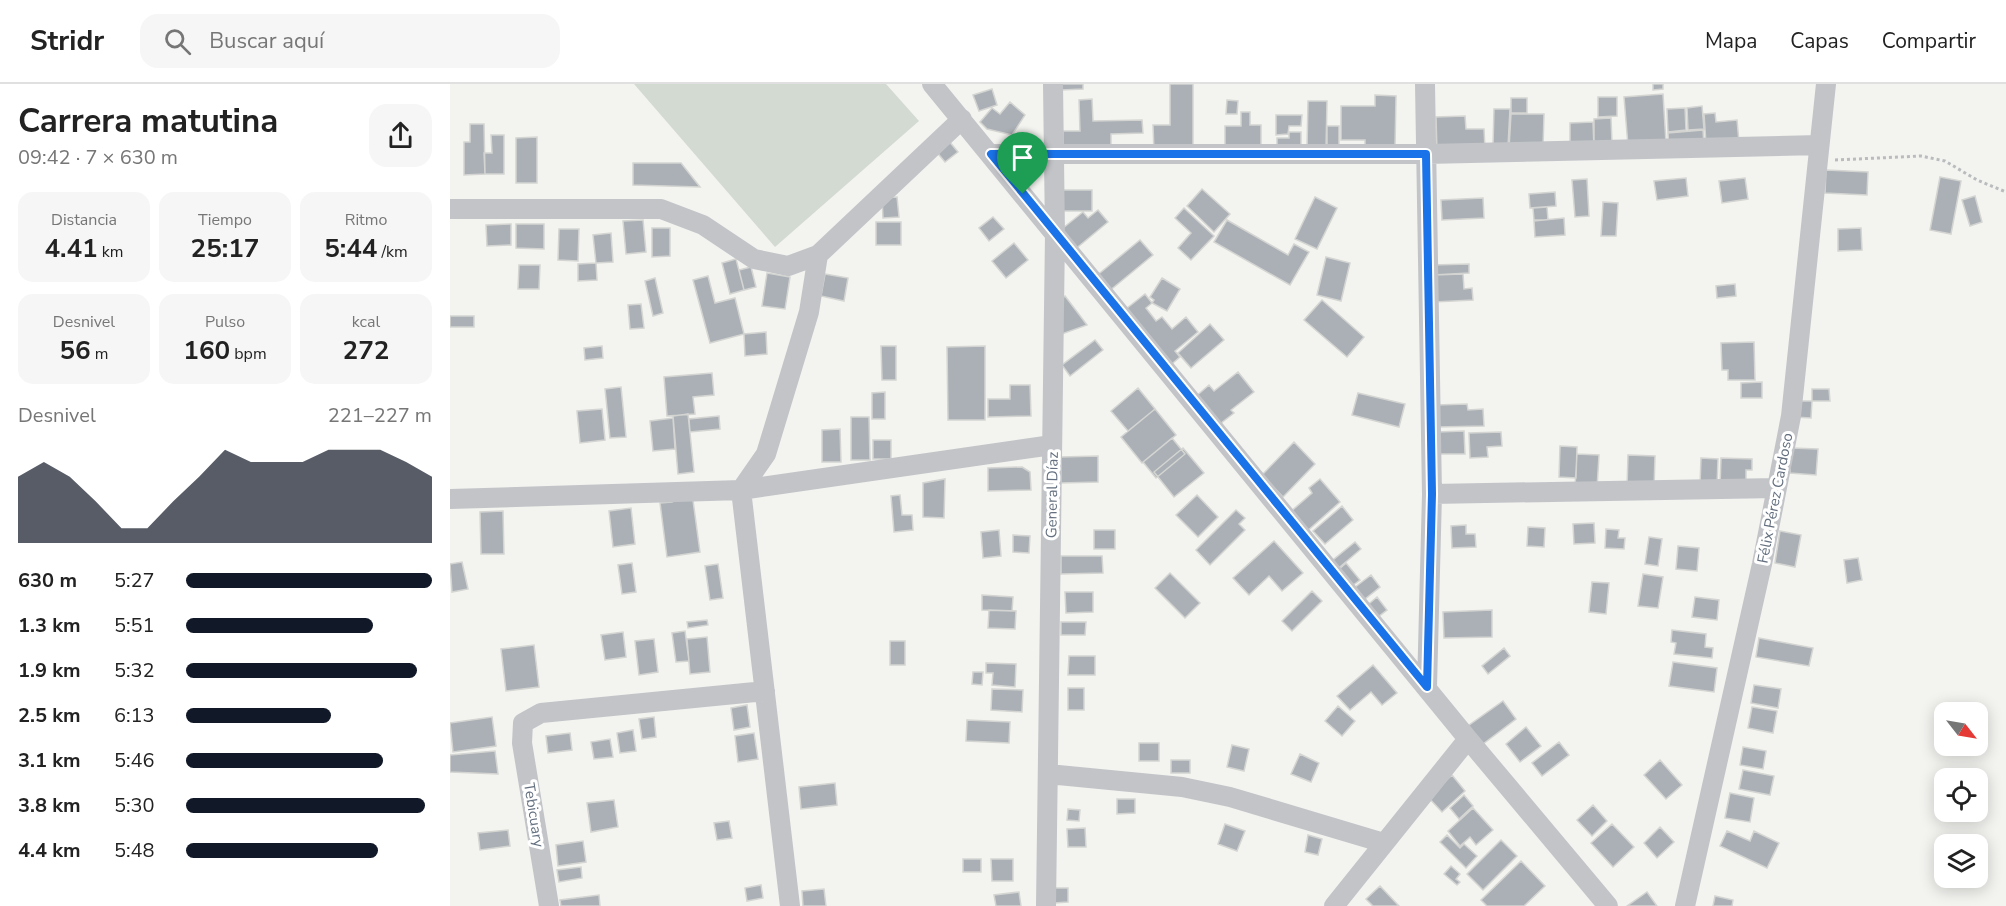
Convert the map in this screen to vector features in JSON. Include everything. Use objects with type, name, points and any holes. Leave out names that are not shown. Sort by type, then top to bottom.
[{"type":"street","points":[[932,84],[1468,739],[1608,906]]},
{"type":"street","name":"General Díaz","points":[[1046,906],[1055,234],[1053,84]]},
{"type":"street","points":[[1425,84],[1432,494],[1427,687]]},
{"type":"street","name":"Félix Pérez Cardoso","points":[[1685,906],[1762,564],[1791,416],[1826,84]]},
{"type":"street","points":[[450,209],[661,209],[703,225],[754,259],[788,266],[818,255],[962,119]]},
{"type":"street","points":[[991,154],[1819,153]]},
{"type":"street","points":[[790,906],[741,490],[766,454],[809,312],[818,255]]},
{"type":"street","points":[[450,500],[741,490],[1052,445]]},
{"type":"street","points":[[1432,494],[1777,488]]},
{"type":"street","name":"Tebicuary","points":[[549,906],[522,744],[523,723],[541,712],[765,691]]},
{"type":"street","points":[[1334,906],[1468,739]]},
{"type":"street","points":[[1048,774],[1182,787],[1230,797],[1384,843]]},
{"type":"path","points":[[1819,153],[1920,156],[1945,161],[1977,180],[2006,192]]},
{"type":"shaded area","points":[[634,84],[886,84],[919,121],[775,247]]},
{"type":"building","points":[[1061,84],[1083,84],[1083,89],[1061,90]]},
{"type":"building","points":[[1170,84],[1193,84],[1193,151],[1154,152],[1153,125],[1170,125]]},
{"type":"building","points":[[1653,84],[1663,84],[1663,89],[1653,90]]},
{"type":"building","points":[[992,89],[997,105],[979,111],[973,95]]},
{"type":"building","points":[[1663,94],[1666,143],[1628,146],[1624,97]]},
{"type":"building","points":[[1375,95],[1396,96],[1395,147],[1365,147],[1365,140],[1341,140],[1341,106],[1375,106]]},
{"type":"building","points":[[1598,97],[1617,97],[1617,116],[1598,117]]},
{"type":"building","points":[[1511,98],[1527,98],[1527,113],[1511,113]]},
{"type":"building","points":[[1092,99],[1093,121],[1142,120],[1143,133],[1111,134],[1111,149],[1063,150],[1063,131],[1080,131],[1079,100]]},
{"type":"building","points":[[1227,100],[1238,101],[1237,114],[1226,114]]},
{"type":"building","points":[[1308,101],[1327,101],[1326,148],[1307,148]]},
{"type":"building","points":[[1010,102],[1025,115],[1012,135],[987,129],[980,122],[992,108],[1000,114]]},
{"type":"building","points":[[1702,106],[1704,129],[1688,130],[1687,108]]},
{"type":"building","points":[[1685,108],[1686,130],[1668,132],[1667,109]]},
{"type":"building","points":[[1494,109],[1510,109],[1508,146],[1493,145]]},
{"type":"building","points":[[1241,112],[1250,112],[1250,125],[1261,125],[1261,145],[1225,145],[1225,126],[1241,126]]},
{"type":"building","points":[[1715,113],[1716,122],[1737,120],[1739,142],[1706,144],[1704,114]]},
{"type":"building","points":[[1511,114],[1544,114],[1543,148],[1509,148]]},
{"type":"building","points":[[1276,115],[1302,115],[1301,126],[1289,126],[1288,134],[1276,135]]},
{"type":"building","points":[[1465,116],[1466,129],[1484,129],[1485,149],[1437,151],[1436,117]]},
{"type":"building","points":[[1611,118],[1612,143],[1594,144],[1594,119]]},
{"type":"building","points":[[1593,122],[1594,148],[1570,148],[1570,123]]},
{"type":"building","points":[[470,124],[484,124],[485,174],[464,175],[464,142],[470,142]]},
{"type":"building","points":[[1327,126],[1339,126],[1339,150],[1327,150]]},
{"type":"building","points":[[1703,130],[1704,145],[1669,148],[1668,133]]},
{"type":"building","points":[[1289,132],[1301,132],[1301,148],[1277,153],[1277,138],[1289,138]]},
{"type":"building","points":[[491,135],[504,135],[504,174],[485,174],[484,153],[492,153]]},
{"type":"building","points":[[537,137],[537,183],[516,183],[516,138]]},
{"type":"building","points":[[948,140],[958,152],[945,162],[935,150]]},
{"type":"building","points":[[633,163],[681,163],[700,187],[633,185]]},
{"type":"building","points":[[1826,170],[1868,172],[1867,195],[1825,193]]},
{"type":"building","points":[[1940,177],[1961,181],[1951,234],[1930,230]]},
{"type":"building","points":[[1686,178],[1688,196],[1657,200],[1654,181]]},
{"type":"building","points":[[1745,178],[1748,199],[1722,203],[1719,181]]},
{"type":"building","points":[[1587,179],[1589,216],[1575,217],[1572,180]]},
{"type":"building","points":[[1202,189],[1230,214],[1214,232],[1187,206]]},
{"type":"building","points":[[1061,190],[1092,190],[1092,211],[1061,211]]},
{"type":"building","points":[[1555,192],[1556,206],[1530,208],[1529,194]]},
{"type":"building","points":[[1975,196],[1982,222],[1970,226],[1962,200]]},
{"type":"building","points":[[897,197],[899,217],[883,218],[882,198]]},
{"type":"building","points":[[1315,197],[1337,208],[1317,249],[1295,239]]},
{"type":"building","points":[[1483,198],[1484,218],[1442,220],[1441,200]]},
{"type":"building","points":[[1603,202],[1618,203],[1616,236],[1601,236]]},
{"type":"building","points":[[1547,207],[1548,220],[1534,220],[1533,208]]},
{"type":"building","points":[[1184,208],[1214,236],[1191,260],[1178,248],[1191,233],[1175,218]]},
{"type":"building","points":[[1098,210],[1108,222],[1073,251],[1058,232],[1083,212],[1088,218]]},
{"type":"building","points":[[993,217],[1004,229],[989,241],[979,228]]},
{"type":"building","points":[[1564,218],[1565,235],[1535,237],[1534,221]]},
{"type":"building","points":[[643,220],[646,252],[626,254],[623,221]]},
{"type":"building","points":[[1227,220],[1288,255],[1294,244],[1309,252],[1290,285],[1214,242]]},
{"type":"building","points":[[876,222],[901,222],[901,245],[876,245]]},
{"type":"building","points":[[511,224],[511,245],[487,246],[486,225]]},
{"type":"building","points":[[516,224],[544,224],[544,249],[516,248]]},
{"type":"building","points":[[652,228],[670,228],[670,256],[652,257]]},
{"type":"building","points":[[1861,228],[1862,250],[1838,251],[1838,229]]},
{"type":"building","points":[[559,229],[579,229],[578,261],[558,260]]},
{"type":"building","points":[[611,233],[613,262],[596,263],[593,235]]},
{"type":"building","points":[[1140,240],[1153,255],[1108,292],[1095,277]]},
{"type":"building","points":[[1014,243],[1028,260],[1006,278],[992,261]]},
{"type":"building","points":[[1326,257],[1350,263],[1341,301],[1317,295]]},
{"type":"building","points":[[736,259],[744,290],[730,294],[722,263]]},
{"type":"building","points":[[596,263],[597,280],[578,281],[578,264]]},
{"type":"building","points":[[1469,264],[1469,273],[1433,275],[1432,265]]},
{"type":"building","points":[[519,265],[540,265],[539,289],[518,289]]},
{"type":"building","points":[[751,267],[756,287],[744,290],[739,270]]},
{"type":"building","points":[[767,273],[790,277],[785,309],[762,306]]},
{"type":"building","points":[[825,274],[848,278],[844,301],[821,296]]},
{"type":"building","points":[[1463,274],[1464,289],[1472,288],[1473,300],[1434,302],[1433,275]]},
{"type":"building","points":[[708,276],[715,303],[735,298],[744,334],[710,343],[693,280]]},
{"type":"building","points":[[655,278],[663,313],[653,316],[645,281]]},
{"type":"building","points":[[1162,278],[1180,289],[1167,311],[1152,303],[1154,300],[1150,297]]},
{"type":"building","points":[[1735,284],[1736,296],[1717,298],[1716,286]]},
{"type":"building","points":[[1145,294],[1152,303],[1146,308],[1156,321],[1162,317],[1172,329],[1186,317],[1198,332],[1175,351],[1180,357],[1167,368],[1122,312]]},
{"type":"building","points":[[1065,296],[1087,325],[1059,335],[1056,304]]},
{"type":"building","points":[[1322,300],[1364,337],[1347,357],[1304,320]]},
{"type":"building","points":[[641,304],[644,328],[630,329],[628,305]]},
{"type":"building","points":[[450,316],[474,316],[474,327],[450,327]]},
{"type":"building","points":[[1210,324],[1224,340],[1191,368],[1178,353]]},
{"type":"building","points":[[766,332],[767,354],[745,356],[744,334]]},
{"type":"building","points":[[1095,340],[1103,350],[1070,376],[1062,365]]},
{"type":"building","points":[[1754,342],[1755,380],[1728,380],[1728,370],[1722,370],[1721,343]]},
{"type":"building","points":[[602,346],[603,358],[585,360],[584,348]]},
{"type":"building","points":[[881,346],[896,346],[896,380],[882,380]]},
{"type":"building","points":[[985,346],[985,420],[948,420],[947,347]]},
{"type":"building","points":[[1238,372],[1254,392],[1231,410],[1234,413],[1216,427],[1194,398],[1209,385],[1214,391]]},
{"type":"building","points":[[712,373],[714,395],[693,397],[695,414],[667,416],[664,377]]},
{"type":"building","points":[[1762,382],[1762,398],[1741,398],[1741,383]]},
{"type":"building","points":[[1010,385],[1030,385],[1031,416],[988,417],[988,399],[1010,399]]},
{"type":"building","points":[[621,387],[626,437],[610,438],[605,389]]},
{"type":"building","points":[[1138,388],[1155,409],[1128,431],[1111,411]]},
{"type":"building","points":[[1812,389],[1829,389],[1830,401],[1812,401]]},
{"type":"building","points":[[885,392],[885,419],[872,419],[872,393]]},
{"type":"building","points":[[1358,393],[1405,404],[1399,427],[1352,415]]},
{"type":"building","points":[[1795,401],[1812,401],[1811,418],[1794,417]]},
{"type":"building","points":[[1467,404],[1468,410],[1483,409],[1484,426],[1437,427],[1436,405]]},
{"type":"building","points":[[602,409],[605,440],[580,443],[577,411]]},
{"type":"building","points":[[1155,409],[1176,435],[1142,463],[1121,437]]},
{"type":"building","points":[[688,414],[694,472],[678,474],[673,416]]},
{"type":"building","points":[[719,416],[720,429],[690,432],[689,419]]},
{"type":"building","points":[[851,417],[869,417],[870,460],[851,460]]},
{"type":"building","points":[[673,418],[675,449],[653,451],[650,421]]},
{"type":"building","points":[[840,429],[841,462],[822,462],[822,430]]},
{"type":"building","points":[[1464,431],[1465,454],[1437,454],[1437,432]]},
{"type":"building","points":[[1501,432],[1502,446],[1487,447],[1488,457],[1470,458],[1469,433]]},
{"type":"building","points":[[1172,438],[1185,454],[1156,478],[1143,462]]},
{"type":"building","points":[[873,440],[891,440],[891,459],[873,459]]},
{"type":"building","points":[[1294,442],[1315,464],[1283,497],[1262,475]]},
{"type":"building","points":[[1560,446],[1577,447],[1576,478],[1559,477]]},
{"type":"building","points":[[1183,448],[1204,473],[1174,497],[1154,472]]},
{"type":"building","points":[[1791,448],[1818,449],[1816,475],[1790,473]]},
{"type":"building","points":[[1577,454],[1599,455],[1597,488],[1575,487]]},
{"type":"building","points":[[1628,455],[1655,456],[1654,488],[1627,487]]},
{"type":"building","points":[[1098,456],[1098,482],[1061,483],[1061,457]]},
{"type":"building","points":[[1701,458],[1718,459],[1717,486],[1700,485]]},
{"type":"building","points":[[1721,458],[1752,459],[1752,470],[1746,470],[1746,486],[1720,486]]},
{"type":"building","points":[[1022,467],[1030,472],[1031,490],[988,491],[988,468]]},
{"type":"building","points":[[945,479],[944,518],[923,517],[923,483]]},
{"type":"building","points":[[1320,479],[1340,502],[1305,533],[1288,514],[1312,493],[1309,488]]},
{"type":"building","points":[[692,493],[700,552],[667,557],[660,503],[672,502]]},
{"type":"building","points":[[900,495],[902,515],[912,515],[913,530],[894,532],[891,496]]},
{"type":"building","points":[[1197,495],[1218,517],[1198,537],[1176,515]]},
{"type":"building","points":[[1342,506],[1353,520],[1325,544],[1313,531]]},
{"type":"building","points":[[631,508],[635,544],[613,547],[609,511]]},
{"type":"building","points":[[1236,510],[1245,518],[1239,524],[1245,530],[1210,565],[1196,550]]},
{"type":"building","points":[[503,511],[504,554],[481,554],[480,512]]},
{"type":"building","points":[[1594,523],[1595,543],[1574,544],[1573,524]]},
{"type":"building","points":[[1466,525],[1466,534],[1475,534],[1476,547],[1452,548],[1451,526]]},
{"type":"building","points":[[1528,527],[1545,528],[1544,547],[1527,546]]},
{"type":"building","points":[[1606,529],[1619,530],[1618,538],[1625,538],[1624,549],[1605,548]]},
{"type":"building","points":[[999,530],[1001,556],[983,558],[981,532]]},
{"type":"building","points":[[1094,530],[1115,530],[1115,549],[1094,549]]},
{"type":"building","points":[[1780,531],[1801,535],[1795,567],[1775,563]]},
{"type":"building","points":[[1013,535],[1030,536],[1029,553],[1013,552]]},
{"type":"building","points":[[1649,537],[1662,539],[1658,566],[1645,564]]},
{"type":"building","points":[[1274,541],[1303,573],[1282,591],[1269,576],[1249,595],[1233,578]]},
{"type":"building","points":[[1355,542],[1361,549],[1334,572],[1328,564]]},
{"type":"building","points":[[1678,546],[1699,548],[1697,571],[1676,569]]},
{"type":"building","points":[[1061,556],[1102,556],[1103,573],[1061,574]]},
{"type":"building","points":[[1858,558],[1862,580],[1847,583],[1844,560]]},
{"type":"building","points":[[462,562],[468,589],[452,592],[450,564]]},
{"type":"building","points":[[632,563],[636,592],[622,594],[618,565]]},
{"type":"building","points":[[1346,563],[1360,580],[1348,589],[1335,573]]},
{"type":"building","points":[[718,564],[723,598],[710,600],[705,566]]},
{"type":"building","points":[[1170,573],[1200,603],[1185,618],[1155,588]]},
{"type":"building","points":[[1643,574],[1663,577],[1658,608],[1638,606]]},
{"type":"building","points":[[1371,575],[1380,587],[1360,603],[1350,591]]},
{"type":"building","points":[[1592,582],[1609,583],[1606,614],[1589,612]]},
{"type":"building","points":[[1312,591],[1322,601],[1292,631],[1282,621]]},
{"type":"building","points":[[1065,592],[1093,592],[1093,612],[1066,613]]},
{"type":"building","points":[[982,595],[1013,597],[1012,611],[982,610]]},
{"type":"building","points":[[1377,597],[1387,610],[1374,620],[1364,608]]},
{"type":"building","points":[[1695,597],[1719,600],[1717,620],[1692,617]]},
{"type":"building","points":[[989,610],[1016,611],[1015,629],[988,628]]},
{"type":"building","points":[[1492,610],[1492,637],[1444,638],[1443,612]]},
{"type":"building","points":[[707,620],[708,625],[688,628],[687,622]]},
{"type":"building","points":[[1061,622],[1086,622],[1085,635],[1061,635]]},
{"type":"building","points":[[1672,630],[1706,634],[1705,647],[1713,648],[1712,658],[1674,654],[1676,643],[1671,642]]},
{"type":"building","points":[[685,631],[689,661],[676,662],[672,633]]},
{"type":"building","points":[[623,632],[626,657],[605,660],[601,635]]},
{"type":"building","points":[[707,637],[710,672],[690,674],[687,639]]},
{"type":"building","points":[[1759,638],[1813,648],[1809,666],[1756,657]]},
{"type":"building","points":[[654,639],[658,672],[639,675],[635,641]]},
{"type":"building","points":[[890,641],[905,641],[905,665],[890,665]]},
{"type":"building","points":[[534,645],[539,687],[506,691],[501,649]]},
{"type":"building","points":[[1504,648],[1510,656],[1488,674],[1482,666]]},
{"type":"building","points":[[1069,656],[1095,656],[1095,675],[1068,675]]},
{"type":"building","points":[[1673,662],[1717,668],[1714,692],[1669,686]]},
{"type":"building","points":[[986,663],[1016,664],[1015,687],[992,685],[993,673],[986,673]]},
{"type":"building","points":[[1373,665],[1397,693],[1382,705],[1371,692],[1350,710],[1337,696]]},
{"type":"building","points":[[973,672],[983,672],[982,685],[972,684]]},
{"type":"building","points":[[1754,685],[1781,689],[1778,708],[1751,703]]},
{"type":"building","points":[[1068,688],[1084,688],[1084,710],[1068,710]]},
{"type":"building","points":[[992,689],[1023,690],[1022,712],[991,710]]},
{"type":"building","points":[[1503,701],[1516,719],[1479,747],[1465,728]]},
{"type":"building","points":[[747,705],[750,727],[734,730],[731,708]]},
{"type":"building","points":[[1338,706],[1355,721],[1342,736],[1325,721]]},
{"type":"building","points":[[1752,707],[1777,711],[1773,733],[1748,728]]},
{"type":"building","points":[[492,717],[496,746],[453,752],[450,723]]},
{"type":"building","points":[[654,717],[656,737],[642,739],[639,719]]},
{"type":"building","points":[[967,720],[1010,722],[1009,743],[966,741]]},
{"type":"building","points":[[1526,727],[1541,746],[1520,762],[1506,744]]},
{"type":"building","points":[[633,730],[636,751],[620,753],[617,733]]},
{"type":"building","points":[[570,733],[572,750],[548,753],[546,736]]},
{"type":"building","points":[[754,733],[758,759],[738,762],[735,736]]},
{"type":"building","points":[[610,739],[613,757],[594,759],[591,742]]},
{"type":"building","points":[[1559,742],[1569,755],[1542,776],[1532,763]]},
{"type":"building","points":[[1139,743],[1159,743],[1159,761],[1139,761]]},
{"type":"building","points":[[1232,745],[1249,749],[1244,771],[1227,767]]},
{"type":"building","points":[[1743,747],[1766,751],[1763,769],[1740,765]]},
{"type":"building","points":[[495,751],[498,774],[450,772],[450,755]]},
{"type":"building","points":[[1300,754],[1319,763],[1311,782],[1291,774]]},
{"type":"building","points":[[1171,760],[1190,760],[1190,773],[1171,773]]},
{"type":"building","points":[[1660,760],[1682,785],[1666,799],[1644,775]]},
{"type":"building","points":[[1743,770],[1774,776],[1770,795],[1739,789]]},
{"type":"building","points":[[1452,775],[1465,791],[1442,812],[1428,797]]},
{"type":"building","points":[[835,783],[837,805],[801,809],[799,787]]},
{"type":"building","points":[[1730,793],[1754,798],[1750,822],[1725,818]]},
{"type":"building","points":[[1464,795],[1473,806],[1459,819],[1450,808]]},
{"type":"building","points":[[1117,799],[1135,799],[1135,813],[1117,814]]},
{"type":"building","points":[[614,800],[618,827],[591,832],[587,803]]},
{"type":"building","points":[[1593,805],[1607,821],[1592,836],[1577,820]]},
{"type":"building","points":[[1473,808],[1493,830],[1476,845],[1470,837],[1460,846],[1448,831]]},
{"type":"building","points":[[1068,809],[1080,810],[1079,821],[1067,820]]},
{"type":"building","points":[[729,821],[732,838],[717,840],[714,823]]},
{"type":"building","points":[[1225,824],[1245,831],[1237,851],[1218,844]]},
{"type":"building","points":[[1612,824],[1634,847],[1613,867],[1591,843]]},
{"type":"building","points":[[1660,827],[1674,842],[1657,858],[1644,843]]},
{"type":"building","points":[[1085,828],[1086,847],[1068,847],[1067,829]]},
{"type":"building","points":[[508,830],[510,846],[480,850],[478,833]]},
{"type":"building","points":[[1727,831],[1750,841],[1754,831],[1779,843],[1767,868],[1720,846]]},
{"type":"building","points":[[1308,835],[1322,839],[1318,855],[1305,852]]},
{"type":"building","points":[[1447,835],[1460,848],[1464,844],[1477,856],[1466,868],[1440,842]]},
{"type":"building","points":[[1501,840],[1517,856],[1483,890],[1467,874]]},
{"type":"building","points":[[583,841],[586,862],[558,866],[556,845]]},
{"type":"building","points":[[963,859],[981,859],[981,872],[963,872]]},
{"type":"building","points":[[991,859],[1013,859],[1013,881],[992,881]]},
{"type":"building","points":[[1521,861],[1545,886],[1524,906],[1487,906],[1481,900]]},
{"type":"building","points":[[1451,866],[1460,874],[1456,879],[1460,882],[1457,885],[1444,874]]},
{"type":"building","points":[[581,867],[582,878],[559,882],[557,870]]},
{"type":"building","points":[[761,885],[763,898],[747,901],[745,888]]},
{"type":"building","points":[[1380,886],[1399,906],[1373,906],[1366,899]]},
{"type":"building","points":[[1054,888],[1068,888],[1068,902],[1054,903]]},
{"type":"building","points":[[824,889],[826,906],[803,906],[802,891]]},
{"type":"building","points":[[1019,892],[1021,906],[996,906],[994,895]]},
{"type":"building","points":[[1647,892],[1657,906],[1627,906]]},
{"type":"building","points":[[599,895],[600,906],[561,906],[560,900]]},
{"type":"building","points":[[1715,896],[1733,900],[1732,906],[1713,906]]},
{"type":"route","points":[[991,154],[1426,154],[1432,494],[1427,687],[1055,234],[1023,194],[991,154]]}]
